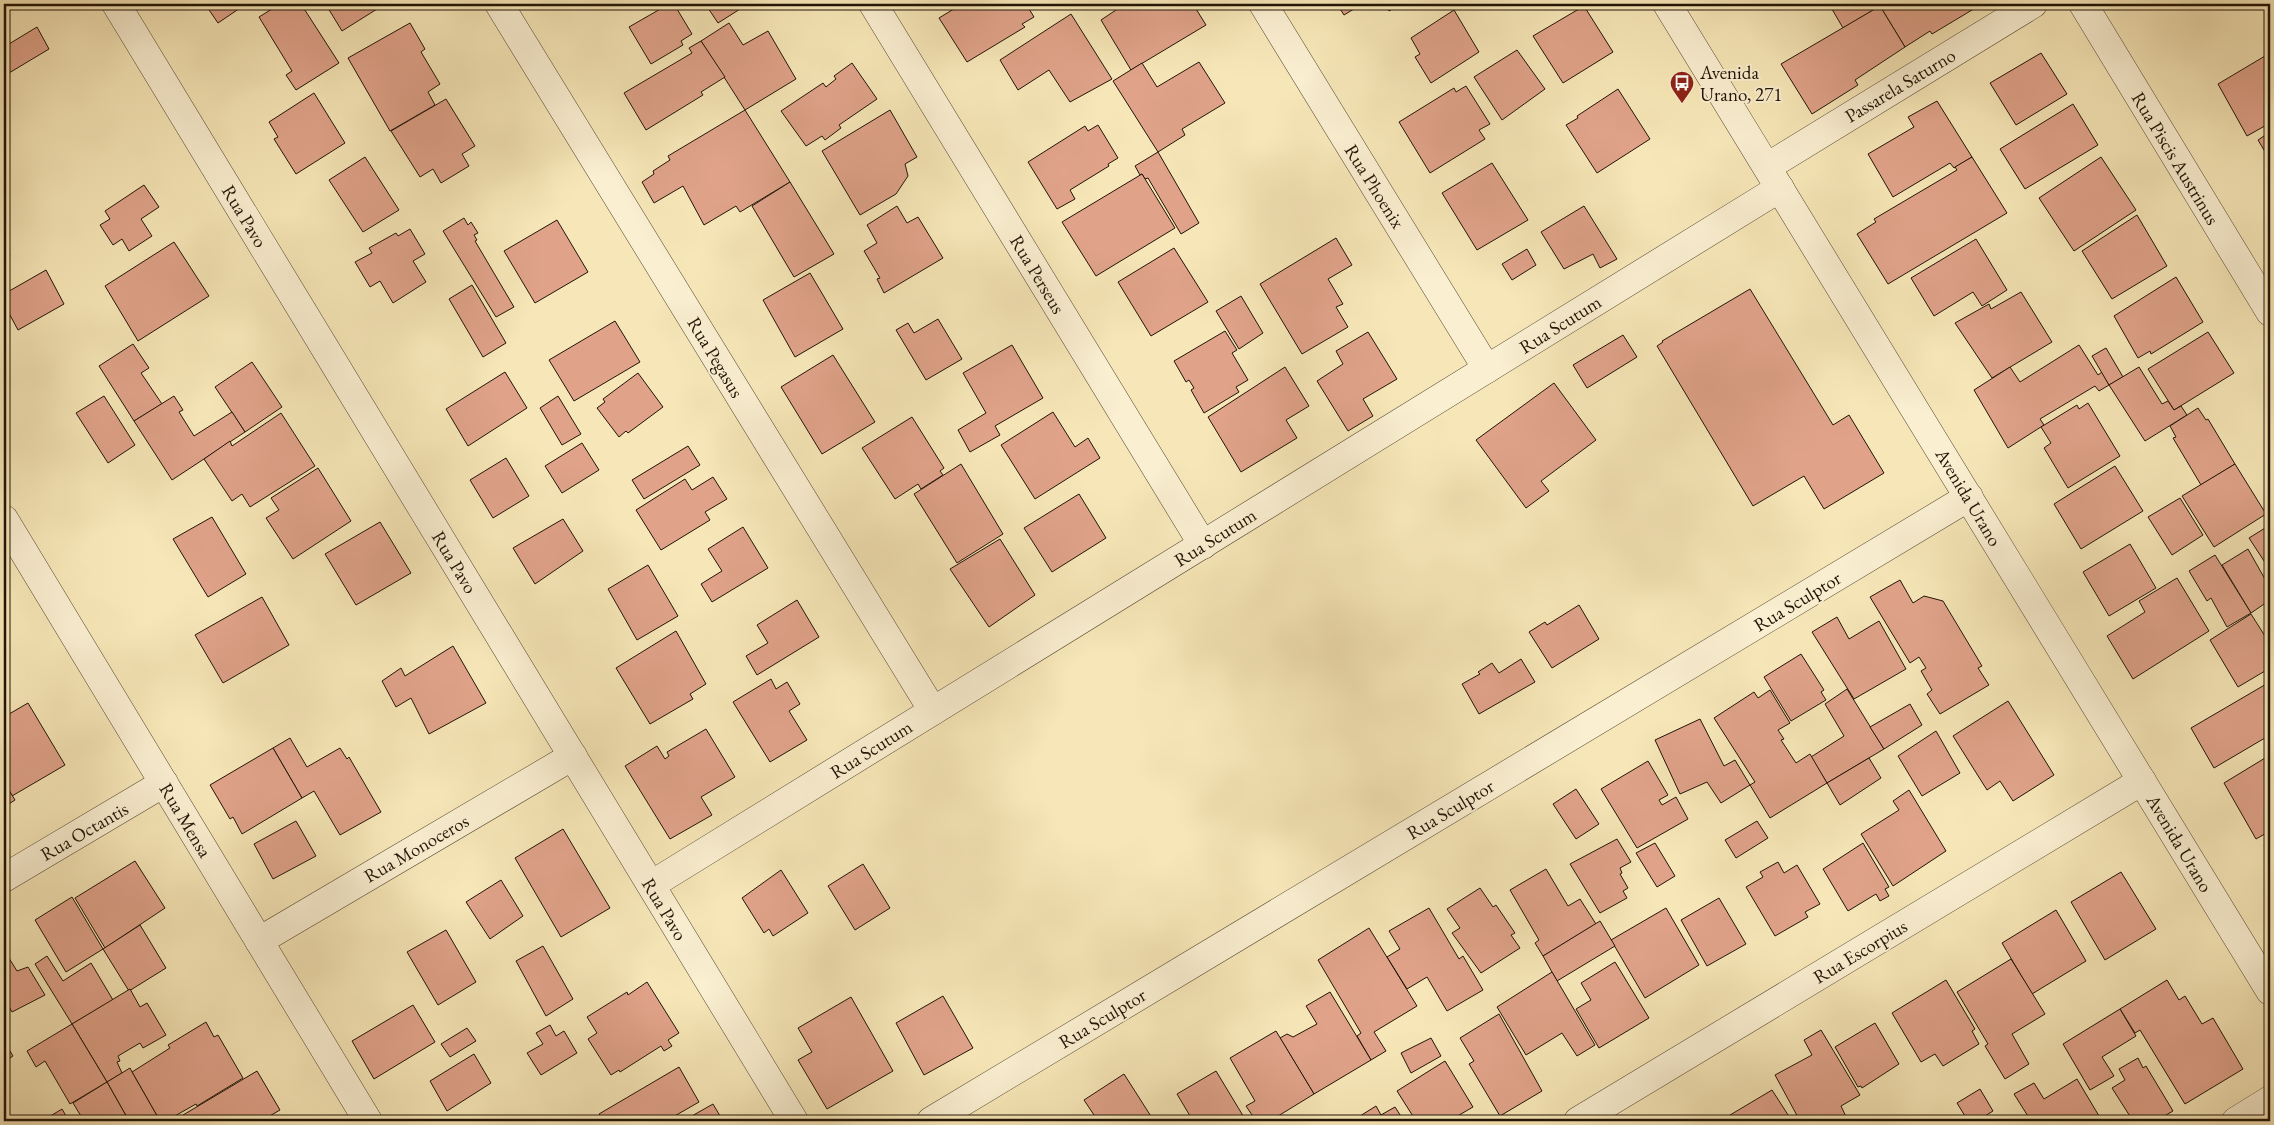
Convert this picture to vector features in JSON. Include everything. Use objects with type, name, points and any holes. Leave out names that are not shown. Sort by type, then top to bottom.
[{"type":"street","name":"Rua Pavo","points":[[116,4],[794,1121]]},
{"type":"street","name":"Rua Pegasus","points":[[499,4],[933,711]]},
{"type":"street","name":"Rua Perseus","points":[[873,4],[1202,545]]},
{"type":"street","name":"Rua Phoenix","points":[[1263,4],[1487,369]]},
{"type":"street","name":"Avenida Urano","points":[[1667,4],[2270,990]]},
{"type":"street","name":"Passarela Saturno","points":[[1773,178],[2033,4]]},
{"type":"street","name":"Rua Piscis Austrinus","points":[[2083,4],[2270,312]]},
{"type":"street","name":"Rua Scutum","points":[[651,885],[1487,369],[1773,178]]},
{"type":"street","name":"Rua Sculptor","points":[[931,1121],[1969,498]]},
{"type":"street","name":"Rua Mensa","points":[[4,519],[368,1121]]},
{"type":"street","name":"Rua Monoceros","points":[[259,941],[573,756]]},
{"type":"street","name":"Rua Escorpius","points":[[1578,1121],[2142,781]]},
{"type":"street","name":"Rua Octantis","points":[[4,878],[164,784]]},
{"type":"street","points":[[2236,1121],[2270,1100]]},
{"type":"building","points":[[205,4],[246,4],[218,23]]},
{"type":"building","points":[[280,4],[301,4],[339,63],[296,90],[286,75],[292,71],[259,17]]},
{"type":"building","points":[[332,4],[385,4],[342,31],[328,8]]},
{"type":"building","points":[[669,4],[674,4],[692,34],[681,41],[683,45],[651,64],[629,27]]},
{"type":"building","points":[[703,4],[748,4],[718,23],[706,5],[704,6]]},
{"type":"building","points":[[962,4],[986,4],[988,8],[994,4],[1026,4],[1034,17],[1022,24],[1025,27],[967,62],[939,18]]},
{"type":"building","points":[[1112,4],[1193,4],[1206,25],[1131,70],[1101,20],[1116,10]]},
{"type":"building","points":[[1337,4],[1362,4],[1344,15]]},
{"type":"building","points":[[1384,4],[1401,4],[1389,11]]},
{"type":"building","points":[[1829,4],[1879,4],[1880,6],[1843,28]]},
{"type":"building","points":[[1883,4],[1982,4],[1932,34],[1930,31],[1905,47],[1880,6]]},
{"type":"building","points":[[1584,6],[1613,52],[1563,83],[1533,36]]},
{"type":"building","points":[[1880,6],[1905,47],[1855,80],[1858,85],[1812,114],[1781,64]]},
{"type":"building","points":[[1454,10],[1479,52],[1431,83],[1415,57],[1420,54],[1411,38]]},
{"type":"building","points":[[1071,14],[1112,79],[1070,102],[1049,70],[1018,90],[1000,60]]},
{"type":"building","points":[[410,23],[425,49],[421,52],[440,84],[428,92],[435,105],[390,131],[348,58]]},
{"type":"building","points":[[729,23],[743,45],[768,31],[796,79],[745,110],[701,41]]},
{"type":"building","points":[[37,27],[49,49],[4,76],[4,47]]},
{"type":"building","points":[[701,41],[725,77],[701,92],[703,95],[646,130],[624,93],[692,53],[689,48]]},
{"type":"building","points":[[1517,50],[1545,89],[1502,120],[1474,77]]},
{"type":"building","points":[[2041,53],[2067,94],[2016,125],[1990,83]]},
{"type":"building","points":[[2270,53],[2270,123],[2247,136],[2218,84]]},
{"type":"building","points":[[1199,62],[1225,103],[1182,129],[1185,135],[1158,152],[1113,81],[1142,63],[1157,87]]},
{"type":"building","points":[[852,63],[877,99],[839,125],[841,128],[825,140],[822,136],[806,146],[781,111],[823,83],[826,87],[836,79],[834,76]]},
{"type":"building","points":[[1466,86],[1490,124],[1479,130],[1485,139],[1430,173],[1399,122],[1454,88],[1456,92]]},
{"type":"building","points":[[1618,89],[1650,139],[1597,173],[1566,125]]},
{"type":"building","points":[[314,93],[345,143],[296,174],[274,139],[278,137],[269,122]]},
{"type":"building","points":[[446,99],[475,146],[462,154],[469,166],[441,183],[433,169],[420,177],[391,131]]},
{"type":"building","points":[[1937,101],[1972,157],[1954,168],[1950,163],[1893,197],[1868,154],[1914,127],[1908,117]]},
{"type":"building","points":[[2073,104],[2098,145],[2025,189],[2000,149]]},
{"type":"building","points":[[745,110],[790,182],[740,212],[736,206],[704,225],[683,186],[654,203],[642,182],[654,174],[653,171],[670,160],[668,156]]},
{"type":"building","points":[[890,110],[917,157],[905,164],[908,176],[896,194],[860,215],[822,151]]},
{"type":"building","points":[[1098,125],[1118,158],[1108,164],[1109,166],[1070,190],[1075,199],[1057,209],[1028,162],[1085,126],[1088,131]]},
{"type":"building","points":[[2270,132],[2270,160],[2258,140]]},
{"type":"building","points":[[1158,152],[1199,223],[1181,234],[1148,178],[1145,179],[1142,174],[1140,175],[1135,166]]},
{"type":"building","points":[[365,157],[399,210],[363,232],[329,180]]},
{"type":"building","points":[[1972,157],[2007,213],[1888,284],[1857,234],[1876,222],[1874,219],[1957,170],[1955,167]]},
{"type":"building","points":[[2101,157],[2136,210],[2074,251],[2039,198]]},
{"type":"building","points":[[1492,163],[1528,220],[1477,250],[1442,193]]},
{"type":"building","points":[[1142,174],[1175,228],[1096,276],[1062,222]]},
{"type":"building","points":[[790,182],[834,254],[794,277],[752,206]]},
{"type":"building","points":[[144,185],[159,207],[141,219],[152,236],[129,251],[122,239],[113,245],[100,225],[110,219],[105,211]]},
{"type":"building","points":[[897,206],[907,223],[918,217],[943,258],[884,293],[877,279],[880,278],[864,251],[877,243],[867,225]]},
{"type":"building","points":[[1584,206],[1617,259],[1600,268],[1593,254],[1564,269],[1541,232]]},
{"type":"building","points":[[2137,215],[2167,266],[2112,299],[2082,251]]},
{"type":"building","points":[[464,218],[468,225],[471,222],[478,233],[474,235],[477,240],[475,241],[514,307],[496,317],[443,231]]},
{"type":"building","points":[[557,220],[588,272],[535,303],[504,251]]},
{"type":"building","points":[[410,229],[425,254],[413,261],[426,282],[393,303],[380,281],[370,287],[355,262],[372,253],[369,248],[396,233],[398,236]]},
{"type":"building","points":[[1336,238],[1352,265],[1328,279],[1343,304],[1336,307],[1348,327],[1302,354],[1260,284]]},
{"type":"building","points":[[1976,239],[2007,290],[1982,306],[1973,292],[1934,316],[1911,278]]},
{"type":"building","points":[[174,242],[209,296],[138,341],[105,286]]},
{"type":"building","points":[[4,245],[10,256],[4,260]]},
{"type":"building","points":[[1174,248],[1208,302],[1151,336],[1118,282]]},
{"type":"building","points":[[1527,249],[1536,265],[1512,280],[1502,264]]},
{"type":"building","points":[[46,270],[64,304],[18,330],[4,304],[4,294]]},
{"type":"building","points":[[810,273],[843,329],[795,357],[763,300]]},
{"type":"building","points":[[2176,277],[2203,322],[2151,354],[2150,351],[2138,358],[2114,316]]},
{"type":"building","points":[[472,285],[506,343],[483,357],[449,299]]},
{"type":"building","points":[[1750,289],[1833,425],[1849,415],[1884,473],[1824,509],[1804,476],[1753,506],[1657,346],[1662,341]]},
{"type":"building","points":[[2021,292],[2052,342],[1992,378],[1955,323],[1989,304],[1991,309]]},
{"type":"building","points":[[1241,296],[1263,333],[1239,349],[1216,311]]},
{"type":"building","points":[[938,319],[962,359],[926,380],[896,330],[908,323],[914,333]]},
{"type":"building","points":[[615,321],[640,362],[574,401],[549,360]]},
{"type":"building","points":[[1225,331],[1237,350],[1232,353],[1248,380],[1236,387],[1239,392],[1204,413],[1191,390],[1194,388],[1189,380],[1186,382],[1174,361]]},
{"type":"building","points":[[1368,332],[1397,379],[1363,399],[1373,416],[1348,431],[1317,381],[1343,364],[1336,351]]},
{"type":"building","points":[[2208,332],[2234,373],[2174,410],[2148,369]]},
{"type":"building","points":[[1623,335],[1637,357],[1587,388],[1573,365]]},
{"type":"building","points":[[133,344],[149,368],[141,373],[162,404],[134,421],[99,366]]},
{"type":"building","points":[[1012,345],[1043,398],[995,426],[1000,435],[970,452],[958,430],[986,413],[963,373]]},
{"type":"building","points":[[2079,345],[2098,375],[2102,372],[2109,385],[2099,391],[2095,386],[2040,419],[2044,425],[2008,448],[1974,390],[2010,367],[2020,382]]},
{"type":"building","points":[[2106,348],[2123,377],[2109,385],[2092,356]]},
{"type":"building","points":[[833,355],[875,422],[822,454],[781,387]]},
{"type":"building","points":[[252,362],[282,407],[245,432],[215,387]]},
{"type":"building","points":[[1285,367],[1309,406],[1286,420],[1297,438],[1241,472],[1208,417]]},
{"type":"building","points":[[2139,367],[2162,404],[2168,401],[2174,410],[2181,406],[2187,415],[2145,441],[2109,385]]},
{"type":"building","points":[[505,372],[527,408],[468,446],[446,409]]},
{"type":"building","points":[[638,373],[663,407],[628,433],[626,431],[619,437],[597,408],[605,402],[603,399]]},
{"type":"building","points":[[1554,383],[1596,440],[1541,481],[1549,491],[1526,508],[1476,440]]},
{"type":"building","points":[[104,396],[135,445],[108,463],[76,413]]},
{"type":"building","points":[[174,396],[183,410],[179,412],[194,436],[232,412],[245,432],[172,480],[134,421]]},
{"type":"building","points":[[558,396],[581,434],[562,445],[540,408]]},
{"type":"building","points":[[2088,403],[2120,456],[2068,488],[2044,448],[2051,443],[2041,427],[2077,405],[2079,409]]},
{"type":"building","points":[[2198,408],[2206,420],[2208,419],[2235,464],[2201,485],[2173,438],[2176,437],[2170,426]]},
{"type":"building","points":[[1053,412],[1075,447],[1088,438],[1100,458],[1035,499],[1001,445]]},
{"type":"building","points":[[281,413],[315,466],[250,507],[242,494],[232,501],[204,459],[230,441],[232,446]]},
{"type":"building","points":[[912,417],[944,468],[940,471],[943,475],[921,489],[918,484],[895,499],[862,448]]},
{"type":"building","points":[[582,443],[599,470],[562,493],[545,466]]},
{"type":"building","points":[[688,446],[700,465],[644,499],[632,480]]},
{"type":"building","points":[[506,458],[529,496],[493,518],[470,480]]},
{"type":"building","points":[[961,464],[1003,534],[957,563],[914,494]]},
{"type":"building","points":[[2235,464],[2266,514],[2214,547],[2182,496]]},
{"type":"building","points":[[2115,466],[2143,511],[2081,549],[2054,504]]},
{"type":"building","points":[[318,468],[351,521],[293,559],[266,518],[279,510],[271,498]]},
{"type":"building","points":[[713,477],[727,499],[705,512],[710,520],[661,550],[636,510],[685,479],[692,490]]},
{"type":"building","points":[[1079,494],[1106,538],[1052,572],[1024,528]]},
{"type":"building","points":[[2180,498],[2203,535],[2172,555],[2148,517]]},
{"type":"building","points":[[212,517],[246,574],[208,597],[173,539]]},
{"type":"building","points":[[563,519],[583,551],[535,584],[513,548]]},
{"type":"building","points":[[380,522],[411,573],[356,605],[325,554]]},
{"type":"building","points":[[2270,525],[2270,561],[2266,564],[2249,538]]},
{"type":"building","points":[[743,527],[768,568],[712,602],[701,584],[722,571],[708,549]]},
{"type":"building","points":[[1000,539],[1035,595],[989,627],[950,569]]},
{"type":"building","points":[[2130,544],[2156,588],[2109,616],[2083,572]]},
{"type":"building","points":[[2248,549],[2270,588],[2270,600],[2251,613],[2222,565]]},
{"type":"building","points":[[2215,555],[2251,613],[2227,627],[2211,598],[2207,601],[2189,571]]},
{"type":"building","points":[[648,565],[678,616],[637,640],[608,589]]},
{"type":"building","points":[[2177,578],[2209,631],[2133,679],[2107,636],[2145,612],[2139,601]]},
{"type":"building","points":[[1900,580],[1913,603],[1924,596],[1943,601],[1982,666],[1978,668],[1989,685],[1940,714],[1927,694],[1932,690],[1921,671],[1926,668],[1919,657],[1910,663],[1870,597]]},
{"type":"building","points":[[262,597],[289,645],[223,683],[195,635]]},
{"type":"building","points":[[797,600],[819,637],[757,675],[746,656],[768,643],[757,625]]},
{"type":"building","points":[[1579,605],[1599,639],[1552,668],[1529,632],[1545,622],[1547,625]]},
{"type":"building","points":[[2251,614],[2270,644],[2270,668],[2238,687],[2210,640]]},
{"type":"building","points":[[1837,617],[1849,639],[1879,621],[1906,669],[1854,699],[1812,632]]},
{"type":"building","points":[[676,631],[706,684],[690,694],[693,699],[650,724],[616,668]]},
{"type":"building","points":[[453,646],[486,703],[429,734],[411,698],[396,707],[382,681],[401,668],[405,676]]},
{"type":"building","points":[[1801,654],[1824,690],[1821,692],[1826,700],[1791,721],[1764,677]]},
{"type":"building","points":[[1521,659],[1535,682],[1479,714],[1462,684],[1480,674],[1478,672],[1492,663],[1499,673]]},
{"type":"building","points":[[2270,676],[2270,735],[2214,768],[2191,728],[2268,683],[2265,679]]},
{"type":"building","points":[[771,679],[776,689],[787,682],[800,704],[789,711],[807,740],[770,762],[733,702]]},
{"type":"building","points":[[1847,689],[1884,749],[1827,783],[1811,757],[1844,736],[1825,704]]},
{"type":"building","points":[[1770,690],[1790,723],[1778,730],[1784,739],[1781,740],[1796,763],[1810,754],[1827,783],[1770,818],[1750,785],[1755,782],[1714,718],[1754,692],[1758,698]]},
{"type":"building","points":[[2008,701],[2054,775],[2013,801],[2000,781],[1987,790],[1953,736]]},
{"type":"building","points":[[28,703],[65,765],[12,796],[4,782],[4,717]]},
{"type":"building","points":[[1910,704],[1922,725],[1884,749],[1870,727]]},
{"type":"building","points":[[1700,719],[1724,766],[1735,760],[1750,785],[1721,803],[1707,782],[1680,794],[1655,740]]},
{"type":"building","points":[[706,729],[735,777],[701,797],[712,815],[670,839],[625,766],[657,746],[665,759],[669,756],[667,752]]},
{"type":"building","points":[[1936,731],[1960,773],[1922,796],[1898,756]]},
{"type":"building","points":[[290,738],[307,767],[340,748],[347,759],[349,757],[381,812],[340,835],[314,791],[302,798],[273,748]]},
{"type":"building","points":[[273,748],[302,798],[242,834],[233,817],[230,819],[210,785]]},
{"type":"building","points":[[2270,755],[2270,831],[2256,839],[2224,783]]},
{"type":"building","points":[[1869,758],[1881,778],[1840,805],[1827,783]]},
{"type":"building","points":[[1648,761],[1668,795],[1659,800],[1662,805],[1676,797],[1688,819],[1637,848],[1601,789]]},
{"type":"building","points":[[4,782],[15,800],[4,807]]},
{"type":"building","points":[[1576,789],[1599,824],[1576,839],[1553,804]]},
{"type":"building","points":[[1909,790],[1946,851],[1893,886],[1861,834],[1899,810],[1893,801]]},
{"type":"building","points":[[296,821],[316,856],[273,879],[254,844]]},
{"type":"building","points":[[1757,821],[1768,838],[1736,858],[1725,840]]},
{"type":"building","points":[[563,829],[610,908],[561,937],[515,858]]},
{"type":"building","points":[[1617,839],[1631,862],[1620,868],[1622,873],[1620,874],[1628,888],[1623,891],[1627,898],[1600,913],[1570,864]]},
{"type":"building","points":[[2270,842],[2270,855],[2264,845]]},
{"type":"building","points":[[1655,843],[1675,876],[1657,887],[1636,853]]},
{"type":"building","points":[[1863,843],[1889,887],[1885,889],[1889,896],[1880,901],[1876,894],[1848,911],[1823,869]]},
{"type":"building","points":[[135,861],[165,908],[105,948],[75,898]]},
{"type":"building","points":[[1778,862],[1784,873],[1797,865],[1820,904],[1805,912],[1808,917],[1775,936],[1746,887],[1763,877],[1760,872]]},
{"type":"building","points":[[863,864],[890,908],[855,930],[828,886]]},
{"type":"building","points":[[1546,869],[1568,906],[1580,899],[1596,924],[1543,956],[1535,943],[1539,940],[1510,890]]},
{"type":"building","points":[[781,870],[808,913],[773,936],[769,929],[764,933],[742,898]]},
{"type":"building","points":[[2121,872],[2156,929],[2105,960],[2071,902]]},
{"type":"building","points":[[501,880],[523,916],[490,939],[466,902]]},
{"type":"building","points":[[1480,888],[1493,907],[1496,905],[1515,933],[1511,935],[1520,948],[1481,973],[1452,933],[1460,928],[1447,909]]},
{"type":"building","points":[[72,897],[103,949],[66,972],[35,920]]},
{"type":"building","points":[[1719,898],[1746,944],[1707,966],[1681,920]]},
{"type":"building","points":[[1429,908],[1459,959],[1463,956],[1483,990],[1447,1011],[1427,977],[1407,989],[1387,957],[1400,949],[1389,931]]},
{"type":"building","points":[[1666,908],[1699,965],[1645,998],[1611,940]]},
{"type":"building","points":[[2056,910],[2086,961],[2032,994],[2002,943]]},
{"type":"building","points":[[1600,921],[1615,946],[1557,981],[1543,956]]},
{"type":"building","points":[[140,925],[166,968],[129,991],[103,949]]},
{"type":"building","points":[[1369,928],[1417,1006],[1374,1032],[1386,1051],[1371,1060],[1357,1036],[1361,1033],[1318,960]]},
{"type":"building","points":[[446,930],[476,982],[438,1005],[407,952]]},
{"type":"building","points":[[543,946],[573,999],[546,1016],[516,961]]},
{"type":"building","points":[[4,950],[17,971],[28,967],[45,995],[12,1012],[4,998]]},
{"type":"building","points":[[47,956],[63,981],[91,963],[113,1000],[72,1024],[35,964]]},
{"type":"building","points":[[2011,959],[2045,1014],[2012,1034],[2029,1064],[2005,1079],[1985,1046],[1988,1044],[1957,992]]},
{"type":"building","points":[[1615,962],[1649,1018],[1599,1048],[1576,1009],[1591,1000],[1581,983]]},
{"type":"building","points":[[1552,972],[1595,1045],[1577,1056],[1562,1033],[1526,1055],[1497,1007]]},
{"type":"building","points":[[1946,980],[1975,1029],[1972,1031],[1979,1044],[1943,1066],[1935,1054],[1921,1062],[1892,1013]]},
{"type":"building","points":[[2167,980],[2179,1000],[2185,996],[2202,1024],[2213,1018],[2243,1069],[2185,1104],[2140,1030],[2135,1033],[2120,1009]]},
{"type":"building","points":[[647,982],[679,1033],[668,1040],[672,1046],[664,1051],[661,1046],[620,1072],[619,1070],[611,1075],[588,1039],[597,1033],[587,1017],[627,992],[628,995]]},
{"type":"building","points":[[130,989],[140,1007],[147,1003],[166,1035],[143,1048],[140,1043],[118,1056],[120,1061],[117,1062],[122,1073],[107,1082],[72,1024]]},
{"type":"building","points":[[1330,992],[1371,1060],[1314,1094],[1280,1038],[1287,1034],[1293,1037],[1317,1024],[1306,1006]]},
{"type":"building","points":[[943,996],[973,1048],[924,1075],[896,1023]]},
{"type":"building","points":[[851,997],[893,1071],[827,1109],[798,1060],[812,1052],[798,1028]]},
{"type":"building","points":[[413,1005],[435,1042],[374,1079],[352,1041]]},
{"type":"building","points":[[2120,1009],[2136,1036],[2102,1057],[2114,1076],[2090,1090],[2063,1044]]},
{"type":"building","points":[[1499,1014],[1542,1091],[1500,1116],[1469,1064],[1474,1061],[1460,1038]]},
{"type":"building","points":[[206,1022],[214,1037],[218,1035],[243,1078],[197,1106],[196,1104],[166,1121],[160,1121],[132,1072],[170,1048],[168,1045]]},
{"type":"building","points":[[1875,1023],[1899,1064],[1862,1088],[1861,1086],[1858,1087],[1835,1047]]},
{"type":"building","points":[[72,1024],[107,1082],[70,1104],[45,1061],[36,1067],[27,1051]]},
{"type":"building","points":[[550,1025],[556,1036],[564,1031],[577,1053],[541,1075],[527,1053],[543,1044],[536,1033]]},
{"type":"building","points":[[467,1028],[476,1041],[450,1057],[441,1044]]},
{"type":"building","points":[[1821,1030],[1860,1095],[1841,1106],[1848,1121],[1800,1121],[1775,1075],[1812,1055],[1804,1040]]},
{"type":"building","points":[[1276,1031],[1314,1094],[1270,1121],[1256,1121],[1246,1106],[1255,1101],[1230,1058]]},
{"type":"building","points":[[1431,1038],[1441,1056],[1411,1073],[1401,1053]]},
{"type":"building","points":[[4,1041],[13,1056],[4,1062]]},
{"type":"building","points":[[474,1054],[491,1083],[447,1111],[430,1081]]},
{"type":"building","points":[[2138,1058],[2143,1068],[2146,1066],[2173,1111],[2156,1121],[2133,1121],[2112,1088],[2125,1080],[2119,1069]]},
{"type":"building","points":[[1445,1061],[1473,1107],[1449,1121],[1416,1121],[1397,1091]]},
{"type":"building","points":[[679,1067],[699,1102],[666,1121],[604,1121],[599,1114]]},
{"type":"building","points":[[130,1068],[160,1121],[129,1121],[107,1082]]},
{"type":"building","points":[[257,1071],[280,1110],[261,1121],[173,1121]]},
{"type":"building","points":[[1216,1071],[1245,1119],[1241,1121],[1193,1121],[1177,1094]]},
{"type":"building","points":[[1124,1074],[1154,1121],[1098,1121],[1084,1100]]},
{"type":"building","points":[[2077,1079],[2102,1121],[2031,1121],[2014,1094],[2034,1083],[2044,1099]]},
{"type":"building","points":[[107,1082],[129,1121],[84,1121],[73,1103]]},
{"type":"building","points":[[1980,1089],[1993,1111],[1977,1121],[1968,1121],[1957,1103]]},
{"type":"building","points":[[1772,1090],[1792,1121],[1720,1121]]},
{"type":"building","points":[[713,1104],[723,1121],[683,1121]]},
{"type":"building","points":[[1376,1106],[1381,1115],[1395,1107],[1404,1121],[1352,1121]]},
{"type":"building","points":[[62,1109],[69,1121],[42,1121]]},
{"type":"place","name":"Avenida Urano, 271","points":[[1682,104]]}]
